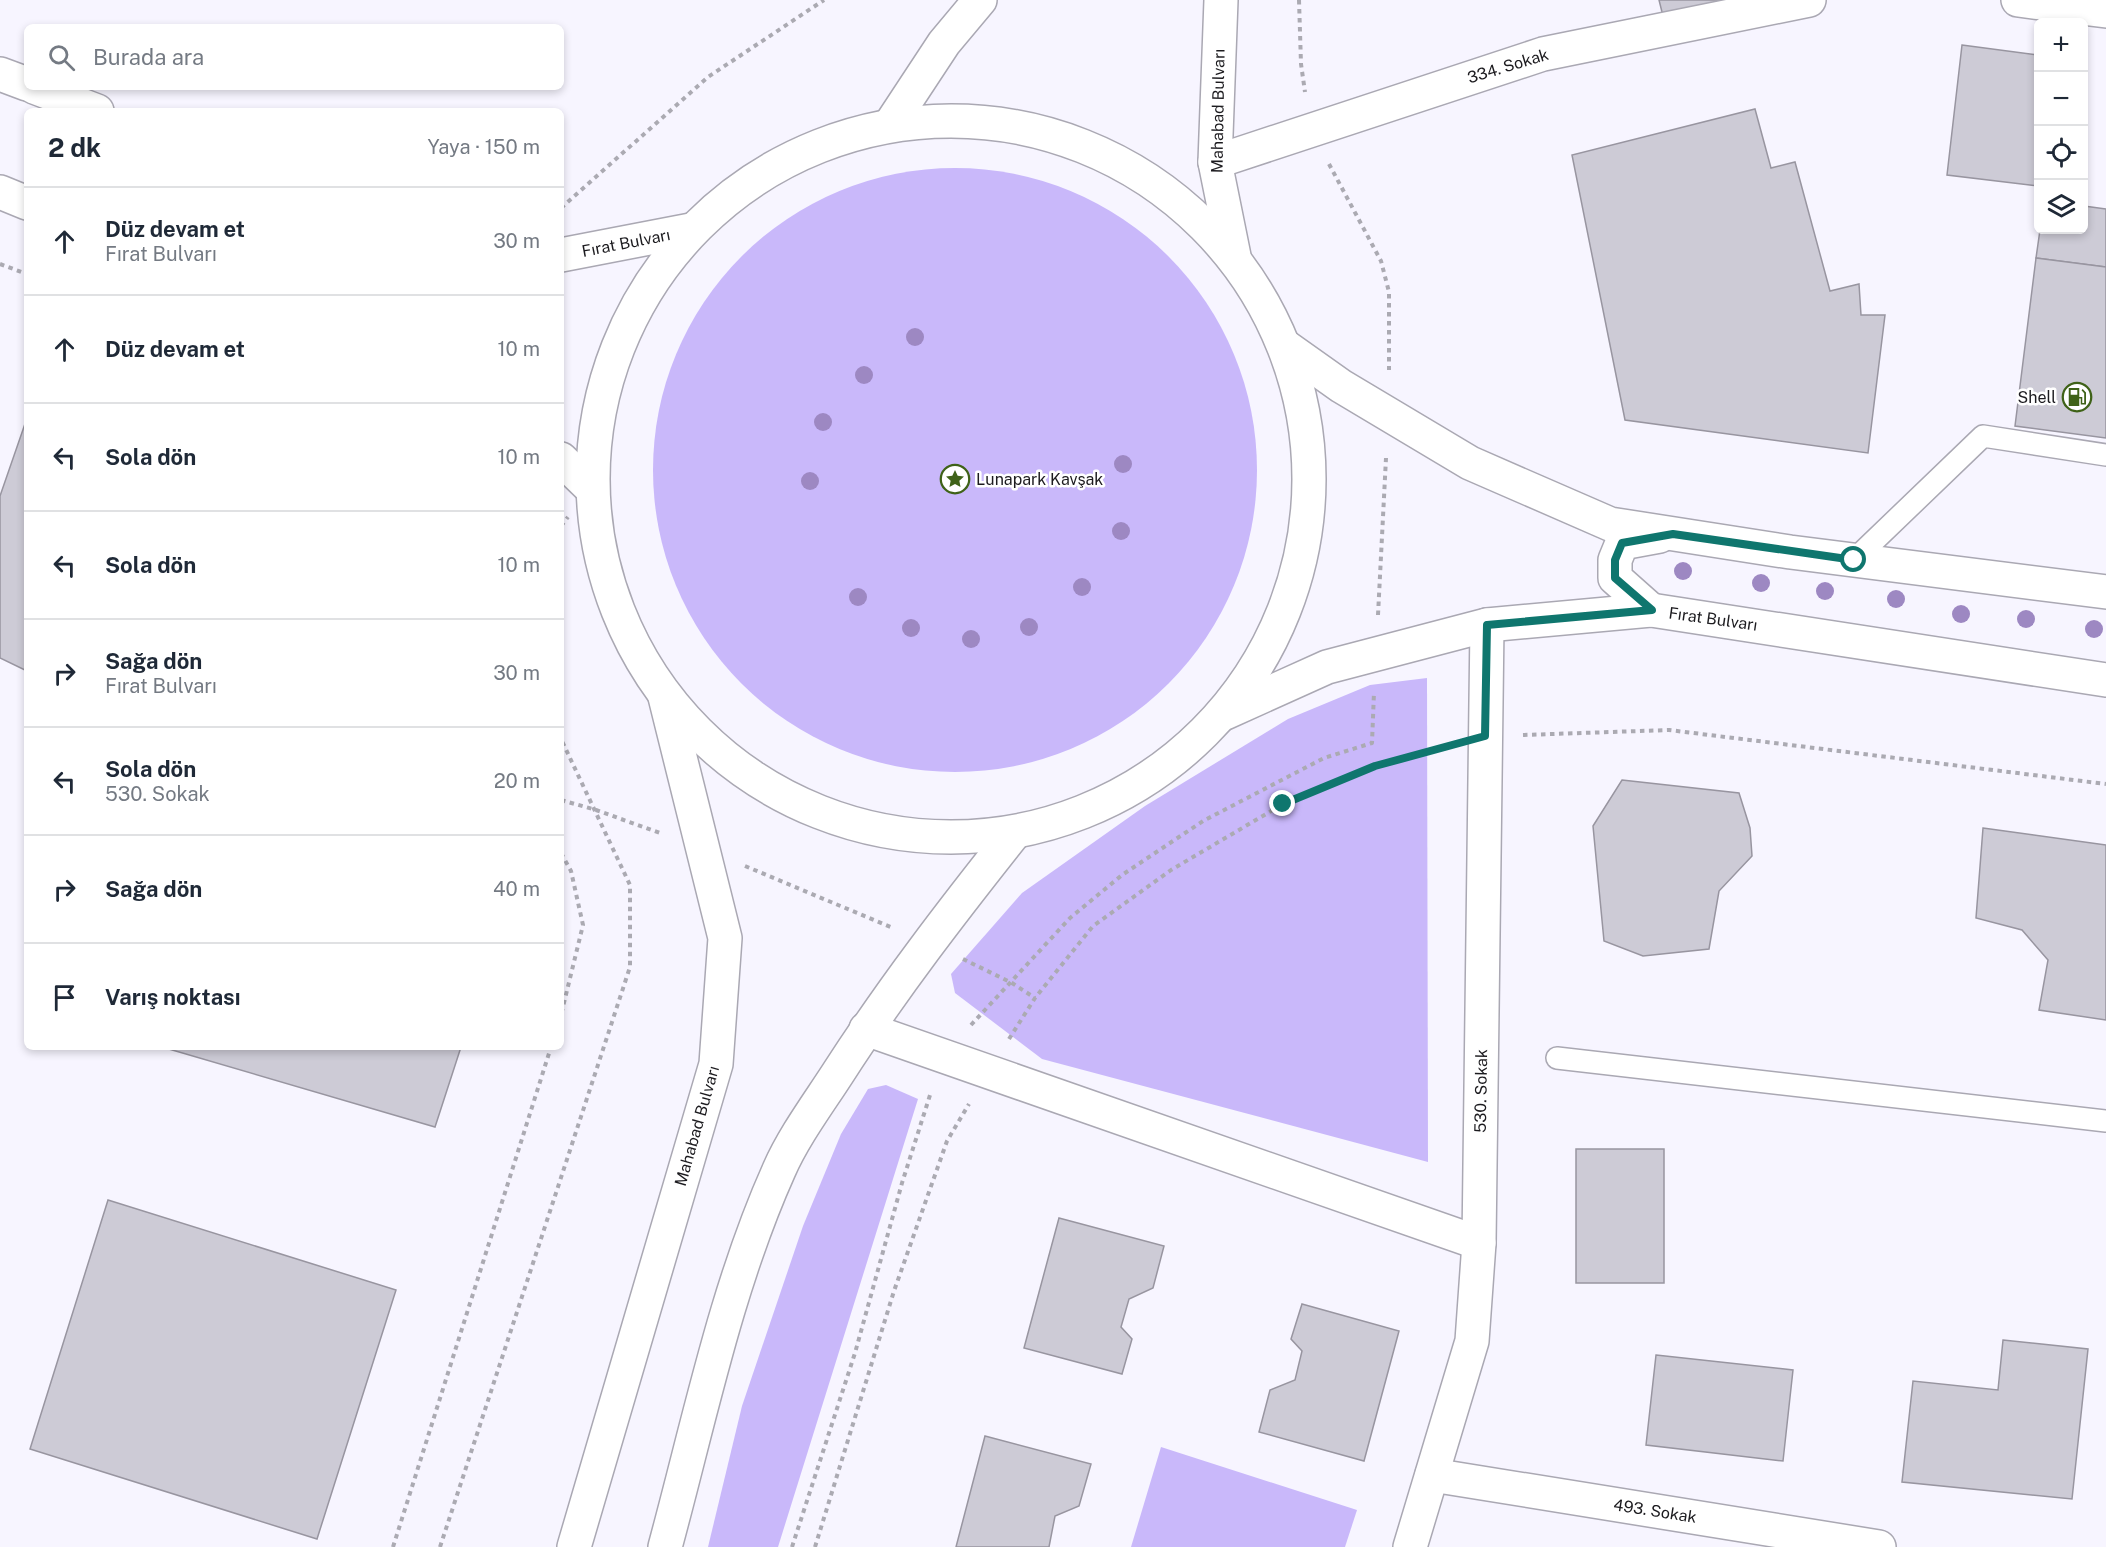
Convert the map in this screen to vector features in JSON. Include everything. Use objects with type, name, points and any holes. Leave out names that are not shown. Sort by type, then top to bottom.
[{"type":"main road","points":[[890,125],[944,43],[980,0]]},
{"type":"main road","name":"Mahabad Bulvarı","points":[[1221,0],[1215,162],[1234,256]]},
{"type":"main road","name":"334. Sokak","points":[[1215,162],[1543,54],[1809,0]]},
{"type":"main road","points":[[2018,0],[2106,11]]},
{"type":"main road","points":[[0,74],[24,83]]},
{"type":"main road","points":[[42,90],[90,108]]},
{"type":"main road","points":[[986,121],[1080,143],[1165,189],[1234,256],[1260,295],[1286,347],[1307,422],[1311,500],[1298,577],[1268,650],[1223,714],[1164,768],[1093,809],[1015,832],[917,836],[822,814],[735,766],[665,698],[626,633],[600,562],[590,487],[601,393],[635,306],[691,230],[734,192],[782,162],[835,139],[890,125],[986,121]]},
{"type":"main road","points":[[0,192],[24,202]]},
{"type":"main road","name":"Fırat Bulvarı","points":[[564,254],[691,230]]},
{"type":"main road","points":[[1286,347],[1341,386],[1470,463],[1610,524],[1854,560],[2106,592]]},
{"type":"main road","points":[[564,462],[590,487]]},
{"type":"main road","points":[[1652,610],[1615,578],[1615,560],[1622,543],[1673,534]]},
{"type":"main road","name":"Fırat Bulvarı","points":[[1223,714],[1327,667],[1487,625],[1652,610],[2106,680]]},
{"type":"main road","name":"530. Sokak","points":[[1410,1547],[1472,1341],[1479,1243],[1487,625]]},
{"type":"main road","name":"Mahabad Bulvarı","points":[[574,1547],[716,1064],[725,938],[665,698]]},
{"type":"main road","points":[[665,1547],[738,1279],[779,1168],[867,1029],[927,942],[1015,832]]},
{"type":"main road","points":[[867,1029],[1479,1243]]},
{"type":"main road","name":"493. Sokak","points":[[1432,1475],[1879,1547]]},
{"type":"lane","points":[[1854,560],[1983,436],[2106,455]]},
{"type":"lane","points":[[1557,1058],[2106,1121]]},
{"type":"path","points":[[564,205],[708,76],[824,0]]},
{"type":"path","points":[[792,1547],[855,1353],[902,1183],[943,1056],[1070,918],[1122,875],[1203,821],[1324,758],[1372,743],[1389,414],[1389,292],[1381,261],[1311,131],[1301,64],[1299,0]]},
{"type":"path","points":[[0,264],[24,273]]},
{"type":"path","points":[[815,1547],[894,1291],[947,1141],[1035,998],[1093,927],[1171,870],[1283,804],[1375,766],[1485,736],[1669,730],[2106,784]]},
{"type":"path","points":[[440,1547],[630,967],[630,885],[564,745]]},
{"type":"path","points":[[564,801],[596,810],[703,849],[927,942],[1012,983],[1035,998]]},
{"type":"path","points":[[564,858],[571,871],[583,925],[564,1003]]},
{"type":"path","points":[[393,1547],[550,1050]]},
{"type":"shaded area","points":[[955,168],[1014,174],[1070,191],[1123,219],[1168,257],[1206,302],[1234,355],[1251,411],[1257,470],[1251,529],[1234,585],[1206,638],[1168,683],[1123,721],[1070,749],[1014,766],[955,772],[896,766],[840,749],[787,721],[742,683],[704,638],[676,585],[659,529],[653,470],[659,411],[676,355],[704,302],[742,257],[787,219],[840,191],[896,174]]},
{"type":"shaded area","points":[[1427,678],[1428,1162],[1042,1059],[955,993],[951,974],[1022,893],[1145,806],[1288,719],[1370,685]]},
{"type":"shaded area","points":[[886,1085],[918,1099],[778,1547],[708,1547],[742,1406],[803,1226],[841,1134],[868,1089]]},
{"type":"shaded area","points":[[1161,1447],[1357,1510],[1345,1547],[1131,1547]]},
{"type":"building","points":[[1659,0],[1726,0],[1726,3],[1663,16]]},
{"type":"building","points":[[1962,45],[2034,54],[2034,186],[1947,175]]},
{"type":"building","points":[[1755,109],[1771,168],[1795,162],[1830,291],[1859,284],[1861,315],[1885,315],[1868,453],[1625,420],[1572,155]]},
{"type":"building","points":[[2088,207],[2106,209],[2106,267],[2036,258],[2039,234],[2088,234]]},
{"type":"building","points":[[2036,258],[2106,267],[2106,438],[2015,426]]},
{"type":"building","points":[[24,427],[24,670],[0,658],[0,496]]},
{"type":"building","points":[[1622,780],[1739,793],[1750,828],[1752,856],[1719,891],[1709,949],[1643,956],[1604,941],[1593,826]]},
{"type":"building","points":[[1983,828],[2106,845],[2106,1020],[2039,1010],[2048,960],[2022,930],[1976,918]]},
{"type":"building","points":[[172,1050],[460,1050],[435,1127]]},
{"type":"building","points":[[1576,1149],[1664,1149],[1664,1283],[1576,1283]]},
{"type":"building","points":[[108,1200],[396,1290],[317,1539],[30,1449]]},
{"type":"building","points":[[1059,1218],[1164,1246],[1153,1288],[1129,1299],[1121,1327],[1132,1339],[1122,1374],[1024,1348]]},
{"type":"building","points":[[1302,1304],[1399,1331],[1364,1461],[1259,1432],[1270,1390],[1295,1380],[1302,1351],[1291,1339]]},
{"type":"building","points":[[2003,1340],[2088,1349],[2072,1499],[1902,1482],[1913,1381],[1998,1390]]},
{"type":"building","points":[[1656,1355],[1793,1370],[1783,1461],[1646,1445]]},
{"type":"building","points":[[985,1436],[1091,1464],[1079,1506],[1055,1516],[1049,1547],[956,1547]]},
{"type":"place","name":"Shell","points":[[2077,397]]},
{"type":"place","name":"Lunapark Kavşak","points":[[955,479]]},
{"type":"route","points":[[1283,804],[1375,766],[1485,736],[1487,625],[1652,610],[1627,591],[1615,578],[1615,560],[1622,543],[1673,534],[1854,560]]}]
